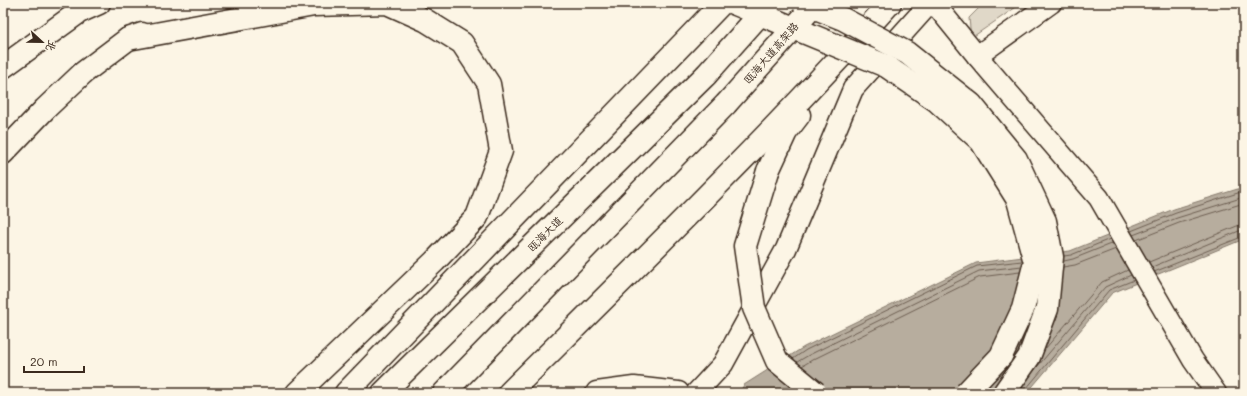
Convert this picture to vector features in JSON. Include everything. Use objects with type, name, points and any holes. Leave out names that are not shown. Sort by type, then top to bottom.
[{"type":"main road","points":[[3,67],[79,12],[99,3]]},
{"type":"main road","points":[[3,153],[45,109],[83,73],[128,39],[245,3]]},
{"type":"main road","points":[[128,39],[314,5],[387,3],[425,20],[462,43],[489,84],[501,151],[477,217],[435,261],[297,393]]},
{"type":"main road","points":[[346,393],[722,3]]},
{"type":"main road","points":[[733,3],[886,66],[938,101],[981,141],[1018,200],[1035,262],[1023,309],[1001,356],[966,393]]},
{"type":"main road","name":"瓯海大道","points":[[383,393],[706,75],[770,3]]},
{"type":"main road","points":[[803,3],[842,19],[908,53],[971,104],[1016,159],[1045,221],[1052,257],[1047,309],[1029,357],[1004,393]]},
{"type":"main road","name":"瓯海大道高架路","points":[[444,393],[726,104],[816,3]]},
{"type":"main road","points":[[509,393],[632,271],[836,63],[890,3]]},
{"type":"main road","points":[[816,393],[777,361],[754,308],[745,246],[768,171],[786,132],[836,63]]},
{"type":"main road","points":[[597,393],[634,388],[678,393]]},
{"type":"street","points":[[696,393],[723,364],[786,250],[854,89],[930,3]]},
{"type":"street","points":[[934,3],[977,56],[1099,198],[1193,360],[1216,393]]},
{"type":"street","points":[[977,56],[1051,3]]},
{"type":"shaded area","points":[[984,3],[1022,3],[971,38],[969,18]]},
{"type":"water","points":[[1244,187],[1244,239],[1112,293],[1027,393],[739,393],[744,385],[804,347],[976,263],[1070,251],[1174,209]]}]
